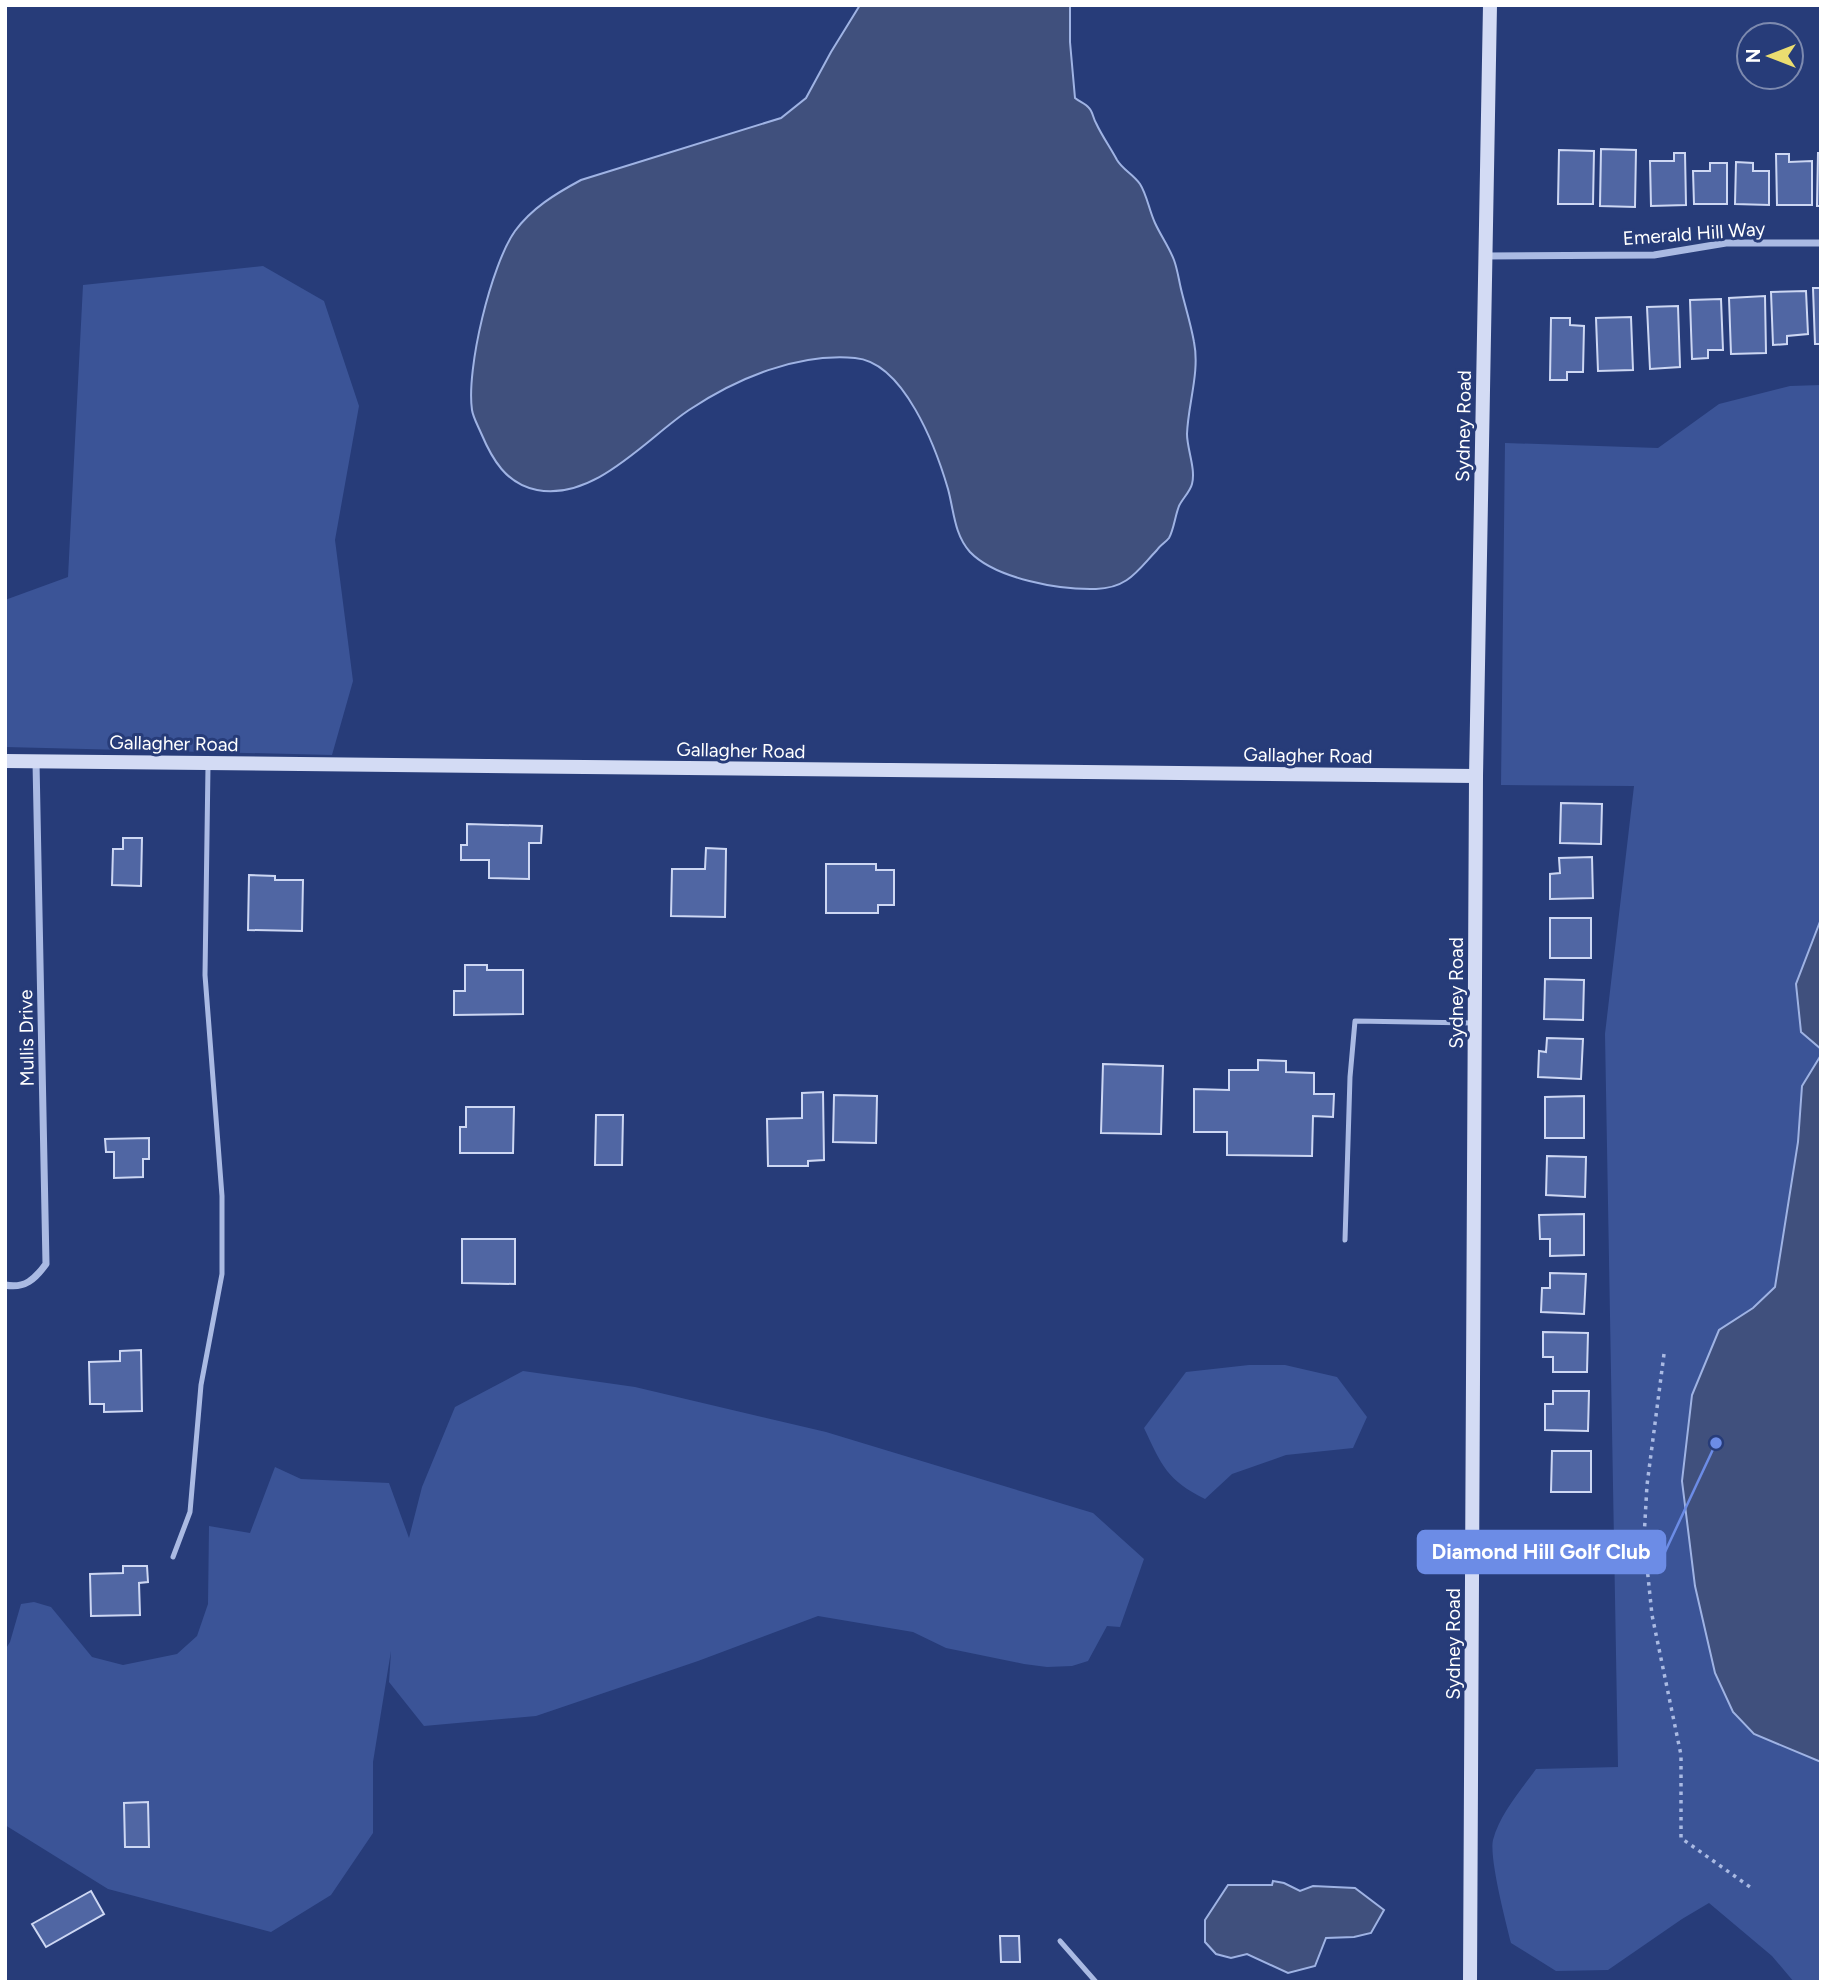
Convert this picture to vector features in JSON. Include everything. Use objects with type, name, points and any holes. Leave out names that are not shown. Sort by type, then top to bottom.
[{"type":"street","name":"Sydney Road","points":[[1470,1982],[1476,776],[1489,5]]},
{"type":"street","name":"Emerald Hill Way","points":[[1485,256],[1654,255],[1726,243],[1821,243]]},
{"type":"street","name":"Gallagher Road","points":[[5,761],[1476,776]]},
{"type":"street","name":"Mullis Drive","points":[[5,1285],[13,1287],[33,1281],[46,1264],[36,761]]},
{"type":"lane","points":[[173,1557],[190,1512],[201,1385],[222,1274],[222,1196],[205,975],[208,763]]},
{"type":"lane","points":[[1345,1240],[1349,1077],[1355,1021],[1475,1023]]},
{"type":"lane","points":[[1060,1941],[1096,1982]]},
{"type":"path","points":[[1664,1354],[1647,1485],[1644,1538],[1652,1615],[1681,1755],[1681,1838],[1751,1887]]},
{"type":"shaded area","points":[[860,5],[1070,5],[1075,98],[1090,110],[1117,160],[1142,188],[1175,264],[1195,353],[1195,376],[1187,434],[1193,472],[1192,484],[1179,506],[1169,538],[1124,582],[1096,589],[1047,585],[1012,576],[981,561],[970,552],[958,530],[943,472],[915,410],[889,374],[873,363],[855,358],[811,360],[747,378],[689,410],[619,465],[579,486],[558,491],[526,487],[509,476],[490,452],[472,410],[473,370],[489,292],[515,231],[545,202],[581,180],[781,118],[806,98]]},
{"type":"shaded area","points":[[263,266],[324,301],[359,406],[335,540],[353,681],[332,755],[5,747],[5,600],[68,577],[83,285]]},
{"type":"shaded area","points":[[1821,385],[1821,1982],[1794,1982],[1772,1956],[1709,1903],[1608,1970],[1556,1971],[1511,1943],[1492,1849],[1496,1830],[1536,1769],[1618,1767],[1605,1034],[1634,786],[1501,785],[1505,443],[1658,448],[1719,404],[1790,386]]},
{"type":"shaded area","points":[[1821,919],[1821,1049],[1801,1032],[1796,984]]},
{"type":"shaded area","points":[[1821,1055],[1821,1762],[1754,1734],[1733,1712],[1715,1673],[1695,1586],[1682,1481],[1692,1395],[1719,1330],[1753,1308],[1775,1287],[1798,1142],[1802,1086]]},
{"type":"shaded area","points":[[1249,1365],[1285,1365],[1337,1377],[1367,1417],[1353,1448],[1286,1455],[1232,1474],[1205,1499],[1182,1485],[1167,1471],[1144,1428],[1186,1372]]},
{"type":"shaded area","points":[[523,1371],[635,1387],[826,1432],[1093,1513],[1144,1559],[1120,1627],[1107,1626],[1088,1661],[1072,1666],[1047,1667],[946,1648],[913,1632],[818,1616],[698,1661],[536,1716],[424,1726],[389,1682],[391,1651],[373,1762],[373,1833],[331,1895],[271,1932],[108,1889],[5,1825],[5,1650],[21,1604],[34,1602],[51,1607],[92,1657],[123,1665],[177,1654],[197,1636],[208,1604],[209,1526],[250,1533],[275,1467],[301,1479],[389,1483],[409,1538],[422,1487],[455,1407]]},
{"type":"shaded area","points":[[1273,1881],[1300,1891],[1313,1886],[1355,1888],[1384,1910],[1371,1933],[1326,1938],[1315,1966],[1288,1973],[1247,1954],[1231,1958],[1216,1954],[1205,1942],[1205,1920],[1228,1885],[1272,1885]]},
{"type":"building","points":[[1601,149],[1636,150],[1635,207],[1600,206]]},
{"type":"building","points":[[1559,150],[1594,151],[1593,204],[1558,204]]},
{"type":"building","points":[[1674,153],[1685,153],[1686,205],[1651,206],[1650,161],[1674,161]]},
{"type":"building","points":[[1818,153],[1821,153],[1821,206],[1817,206]]},
{"type":"building","points":[[1776,154],[1789,154],[1789,162],[1812,161],[1812,205],[1777,205]]},
{"type":"building","points":[[1736,162],[1753,163],[1753,171],[1769,171],[1769,205],[1735,204]]},
{"type":"building","points":[[1710,163],[1727,163],[1727,204],[1694,204],[1693,171],[1710,171]]},
{"type":"building","points":[[1813,288],[1821,288],[1821,344],[1815,344]]},
{"type":"building","points":[[1806,291],[1808,334],[1787,336],[1787,344],[1773,345],[1771,292]]},
{"type":"building","points":[[1765,296],[1766,353],[1731,354],[1729,298]]},
{"type":"building","points":[[1721,299],[1723,350],[1708,350],[1708,358],[1692,359],[1690,300]]},
{"type":"building","points":[[1678,306],[1680,367],[1650,369],[1647,307]]},
{"type":"building","points":[[1631,317],[1633,370],[1598,371],[1596,318]]},
{"type":"building","points":[[1551,318],[1570,318],[1570,325],[1584,326],[1583,372],[1567,372],[1567,380],[1550,380]]},
{"type":"building","points":[[1561,803],[1602,804],[1601,844],[1560,843]]},
{"type":"building","points":[[467,824],[542,826],[541,843],[529,843],[529,879],[489,878],[489,860],[461,860],[461,845],[467,845]]},
{"type":"building","points":[[123,838],[142,838],[141,886],[112,885],[113,849],[123,849]]},
{"type":"building","points":[[706,848],[726,849],[725,917],[671,916],[672,869],[705,869]]},
{"type":"building","points":[[1592,857],[1593,898],[1550,899],[1550,874],[1560,873],[1559,858]]},
{"type":"building","points":[[826,864],[876,864],[876,870],[894,870],[894,905],[878,905],[878,913],[826,913]]},
{"type":"building","points":[[249,875],[275,876],[275,880],[303,880],[302,931],[248,930]]},
{"type":"building","points":[[1550,918],[1591,918],[1591,958],[1550,958]]},
{"type":"building","points":[[465,965],[487,965],[487,970],[523,970],[523,1014],[454,1015],[454,991],[465,991]]},
{"type":"building","points":[[1545,979],[1584,980],[1583,1020],[1544,1019]]},
{"type":"building","points":[[1547,1038],[1583,1039],[1581,1079],[1538,1077],[1539,1051],[1546,1052]]},
{"type":"building","points":[[1258,1060],[1286,1061],[1286,1072],[1314,1073],[1314,1094],[1334,1094],[1333,1117],[1313,1116],[1312,1156],[1227,1155],[1227,1132],[1194,1132],[1194,1089],[1229,1090],[1229,1070],[1258,1070]]},
{"type":"building","points":[[1103,1064],[1163,1066],[1161,1134],[1101,1133]]},
{"type":"building","points":[[823,1092],[824,1160],[808,1161],[808,1166],[768,1166],[767,1119],[802,1118],[802,1093]]},
{"type":"building","points":[[834,1095],[877,1096],[876,1143],[833,1142]]},
{"type":"building","points":[[1584,1096],[1584,1138],[1545,1138],[1545,1097]]},
{"type":"building","points":[[466,1107],[514,1107],[513,1153],[460,1153],[460,1127],[466,1127]]},
{"type":"building","points":[[596,1115],[623,1115],[622,1165],[595,1165]]},
{"type":"building","points":[[149,1138],[149,1159],[143,1159],[143,1177],[114,1178],[114,1152],[106,1152],[105,1139]]},
{"type":"building","points":[[1547,1156],[1586,1157],[1585,1197],[1546,1195]]},
{"type":"building","points":[[1584,1214],[1584,1255],[1550,1256],[1550,1239],[1540,1239],[1539,1215]]},
{"type":"building","points":[[462,1239],[515,1239],[515,1284],[462,1283]]},
{"type":"building","points":[[1550,1273],[1586,1274],[1584,1314],[1541,1312],[1542,1288],[1550,1288]]},
{"type":"building","points":[[1543,1332],[1588,1333],[1587,1372],[1553,1372],[1553,1357],[1543,1357]]},
{"type":"building","points":[[141,1350],[142,1411],[104,1412],[104,1404],[90,1404],[89,1362],[120,1361],[120,1351]]},
{"type":"building","points":[[1553,1391],[1589,1391],[1588,1431],[1545,1430],[1545,1404],[1553,1404]]},
{"type":"building","points":[[1552,1451],[1591,1451],[1591,1492],[1551,1492]]},
{"type":"building","points":[[123,1566],[147,1566],[148,1582],[139,1583],[140,1615],[91,1616],[90,1574],[123,1573]]},
{"type":"building","points":[[148,1802],[149,1847],[125,1847],[124,1803]]},
{"type":"building","points":[[91,1891],[104,1914],[46,1947],[32,1924]]},
{"type":"building","points":[[1000,1936],[1019,1936],[1020,1962],[1001,1962]]},
{"type":"place","name":"Diamond Hill Golf Club","points":[[1716,1443]]}]
